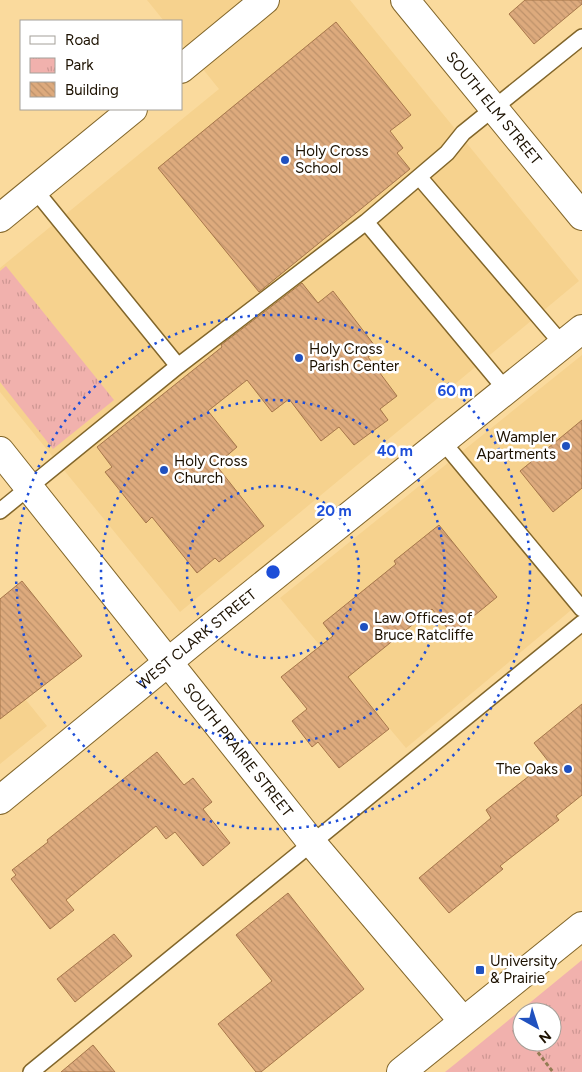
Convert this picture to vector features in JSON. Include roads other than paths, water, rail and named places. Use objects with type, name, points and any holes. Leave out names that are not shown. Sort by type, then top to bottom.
[{"type":"street","points":[[182,68],[265,0]]},
{"type":"street","name":"SOUTH ELM STREET","points":[[405,0],[582,216]]},
{"type":"street","points":[[0,218],[132,110]]},
{"type":"street","name":"WEST CLARK STREET","points":[[0,800],[168,662],[573,337]]},
{"type":"street","name":"SOUTH PRAIRIE STREET","points":[[0,450],[312,843],[463,1021]]},
{"type":"street","points":[[401,1072],[582,926]]},
{"type":"lane","points":[[0,511],[178,366],[366,222],[420,178],[447,153],[463,133],[582,37]]},
{"type":"lane","points":[[420,178],[573,337]]},
{"type":"lane","points":[[35,190],[178,366]]},
{"type":"lane","points":[[366,222],[506,390]]},
{"type":"lane","points":[[443,442],[582,609]]},
{"type":"lane","points":[[31,1072],[582,623]]},
{"type":"place","name":"Holy Cross School","points":[[285,160]]},
{"type":"place","name":"Holy Cross Parish Center","points":[[299,358]]},
{"type":"place","name":"Wampler Apartments","points":[[566,446]]},
{"type":"place","name":"Holy Cross Church","points":[[164,470]]},
{"type":"place","name":"Law Offices of Bruce Ratcliffe","points":[[364,627]]},
{"type":"place","name":"The Oaks","points":[[568,769]]},
{"type":"place","name":"University & Prairie","points":[[480,970]]}]
